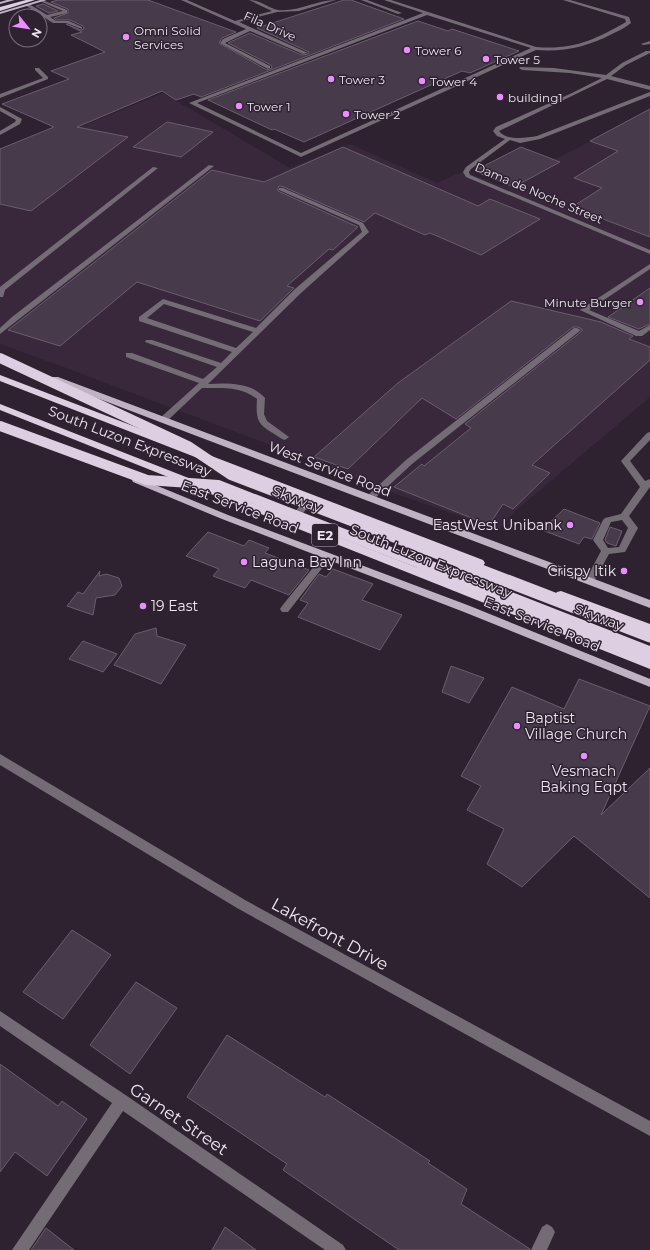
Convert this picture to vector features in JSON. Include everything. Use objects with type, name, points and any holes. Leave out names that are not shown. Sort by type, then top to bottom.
[{"type":"highway","points":[[0,7],[23,0]]},
{"type":"highway","points":[[0,7],[32,0]]},
{"type":"highway","points":[[0,359],[47,379],[188,446],[231,475]]},
{"type":"highway","name":"South Luzon Expressway","points":[[0,378],[310,499],[650,629]]},
{"type":"highway","name":"Skyway","points":[[0,386],[650,636]]},
{"type":"highway","name":"Skyway","points":[[0,400],[650,653]]},
{"type":"highway","name":"South Luzon Expressway","points":[[0,407],[292,521],[650,664]]},
{"type":"highway","points":[[0,424],[147,480],[218,485]]},
{"type":"main road","points":[[0,3],[13,0]]},
{"type":"main road","points":[[0,12],[45,0]]},
{"type":"main road","name":"West Service Road","points":[[0,359],[650,604]]},
{"type":"main road","name":"East Service Road","points":[[0,424],[186,501],[467,609],[650,683]]},
{"type":"street","points":[[45,0],[65,10],[65,12],[48,16]]},
{"type":"street","name":"Fila Drive","points":[[183,0],[305,53]]},
{"type":"street","points":[[251,0],[277,11]]},
{"type":"street","points":[[235,22],[277,11],[299,10],[334,0]]},
{"type":"street","points":[[363,0],[400,13]]},
{"type":"street","points":[[386,0],[535,48],[570,48],[608,34],[629,23],[627,18],[564,0]]},
{"type":"street","points":[[26,6],[30,8]]},
{"type":"street","points":[[428,14],[192,103],[301,155],[535,48]]},
{"type":"street","points":[[48,18],[55,22],[67,22],[80,28]]},
{"type":"street","points":[[250,29],[224,40],[222,43],[224,46],[268,67]]},
{"type":"street","points":[[643,44],[650,42]]},
{"type":"street","points":[[648,52],[624,64],[607,77],[574,94],[498,128],[496,131],[499,135],[508,139],[520,141],[538,138],[650,94]]},
{"type":"street","points":[[522,68],[554,69],[607,77],[650,88]]},
{"type":"street","points":[[0,96],[46,78],[37,69]]},
{"type":"street","points":[[0,109],[19,119],[18,123],[0,133]]},
{"type":"street","name":"Dama de Noche Street","points":[[508,139],[468,168],[466,172],[468,176],[650,252]]},
{"type":"street","points":[[0,332],[211,166]]},
{"type":"street","points":[[0,295],[2,290],[154,168]]},
{"type":"street","points":[[163,420],[238,351],[298,291],[366,232],[361,224],[281,189]]},
{"type":"street","points":[[650,266],[584,310],[639,334],[650,327]]},
{"type":"street","points":[[238,351],[142,319],[163,301],[258,331]]},
{"type":"street","points":[[370,498],[409,462],[577,330]]},
{"type":"street","points":[[149,342],[222,366]]},
{"type":"street","points":[[129,355],[203,384],[228,386],[254,391],[262,398],[260,414],[262,422],[285,437]]},
{"type":"street","points":[[606,551],[598,540],[608,520],[624,516],[647,484],[636,478],[625,461],[650,435]]},
{"type":"street","points":[[292,521],[310,499]]},
{"type":"street","points":[[606,551],[622,550],[633,528],[624,516]]},
{"type":"street","points":[[590,581],[606,551]]},
{"type":"street","points":[[285,609],[327,556]]},
{"type":"street","name":"Lakefront Drive","points":[[0,759],[241,904],[650,1129]]},
{"type":"street","name":"Garnet Street","points":[[0,1018],[338,1250]]},
{"type":"street","points":[[20,1250],[122,1102]]},
{"type":"street","points":[[539,1250],[547,1232]]},
{"type":"shaded area","points":[[54,0],[83,13],[49,23],[48,8],[28,8]]},
{"type":"shaded area","points":[[163,93],[290,168],[350,144],[437,183],[464,171],[501,186],[604,135],[650,109],[650,397],[514,512],[499,530],[371,485],[292,453],[0,344],[0,160]]},
{"type":"building","points":[[58,0],[148,0],[236,32],[222,38],[219,43],[267,70],[272,68],[271,65],[228,43],[250,33],[302,55],[308,54],[309,52],[257,28],[344,0],[351,0],[404,19],[201,97],[194,94],[176,100],[162,91],[77,127],[128,137],[31,211],[0,204],[0,149],[54,127],[2,104],[69,79],[51,71],[105,52],[71,35],[82,32],[66,24],[81,30],[84,29],[83,26],[70,20],[56,20],[54,18],[68,13],[68,9],[51,2]]},
{"type":"building","points":[[43,4],[58,11],[49,13],[48,8],[40,8],[36,6]]},
{"type":"building","points":[[418,21],[448,31],[452,29],[519,51],[470,73],[462,71],[304,142],[274,129],[272,130],[208,100]]},
{"type":"building","points":[[650,109],[650,237],[572,207],[602,188],[574,178],[618,151],[590,141]]},
{"type":"building","points":[[167,122],[213,132],[181,157],[133,147]]},
{"type":"building","points":[[343,147],[478,206],[490,199],[540,219],[481,255],[430,233],[425,235],[375,213],[364,222],[279,186],[278,191],[358,227],[333,250],[329,249],[287,286],[294,288],[260,321],[137,282],[60,346],[8,330],[212,170],[264,182]]},
{"type":"building","points":[[521,147],[560,162],[514,187],[474,171]]},
{"type":"building","name":"Minute Burger","points":[[650,288],[650,324],[639,329],[608,317]]},
{"type":"building","points":[[511,301],[601,322],[633,336],[629,339],[650,347],[650,360],[532,465],[550,473],[513,509],[503,504],[489,525],[394,487],[422,464],[424,466],[471,428],[465,424],[582,331],[582,329],[578,327],[573,327],[456,419],[422,398],[348,469],[314,457],[398,383]]},
{"type":"building","name":"EastWest Unibank","points":[[564,509],[600,523],[592,539],[584,537],[579,544],[542,530]]},
{"type":"building","points":[[610,527],[622,531],[616,546],[607,543],[605,540]]},
{"type":"building","name":"Laguna Bay Inn","points":[[208,532],[244,546],[249,540],[269,548],[265,553],[309,570],[289,595],[251,580],[245,588],[213,576],[219,569],[186,556]]},
{"type":"building","points":[[333,569],[373,584],[362,600],[402,615],[380,650],[298,617],[308,603],[300,600],[319,574],[326,577]]},
{"type":"building","points":[[100,571],[99,576],[106,574],[119,578],[122,586],[115,595],[96,598],[93,615],[67,606],[78,592],[83,594]]},
{"type":"building","points":[[156,628],[157,636],[186,645],[161,684],[114,665],[135,634]]},
{"type":"building","points":[[83,641],[117,654],[103,672],[69,659]]},
{"type":"building","points":[[451,666],[484,678],[469,703],[442,692]]},
{"type":"building","points":[[579,679],[650,706],[601,815],[650,768],[650,898],[574,836],[522,887],[487,864],[504,829],[467,810],[481,786],[461,776],[512,687],[564,709]]},
{"type":"building","points":[[72,930],[111,955],[63,1019],[23,992]]},
{"type":"building","points":[[136,982],[177,1008],[130,1074],[90,1045]]},
{"type":"building","points":[[227,1035],[325,1097],[327,1094],[430,1161],[428,1163],[467,1189],[461,1204],[530,1250],[399,1250],[283,1170],[287,1164],[187,1097]]},
{"type":"building","points":[[0,1064],[58,1106],[62,1101],[87,1119],[47,1176],[15,1152],[0,1172]]},
{"type":"building","points":[[225,1227],[256,1250],[212,1250]]},
{"type":"building","points":[[46,1228],[74,1250],[31,1250]]},
{"type":"place","name":"Omni Solid Services","points":[[126,37]]},
{"type":"place","name":"Tower 6","points":[[407,50]]},
{"type":"place","name":"Tower 5","points":[[486,59]]},
{"type":"place","name":"Tower 3","points":[[331,79]]},
{"type":"place","name":"Tower 4","points":[[422,81]]},
{"type":"place","name":"building1","points":[[500,97]]},
{"type":"place","name":"Tower 1","points":[[239,106]]},
{"type":"place","name":"Tower 2","points":[[346,114]]},
{"type":"place","name":"Minute Burger","points":[[640,302]]},
{"type":"place","name":"EastWest Unibank","points":[[570,525]]},
{"type":"place","name":"Laguna Bay Inn","points":[[244,562]]},
{"type":"place","name":"Crispy Itik","points":[[624,571]]},
{"type":"place","name":"19 East","points":[[143,606]]},
{"type":"place","name":"Baptist Village Church","points":[[517,726]]},
{"type":"place","name":"Vesmach Baking Eqpt","points":[[584,756]]}]
